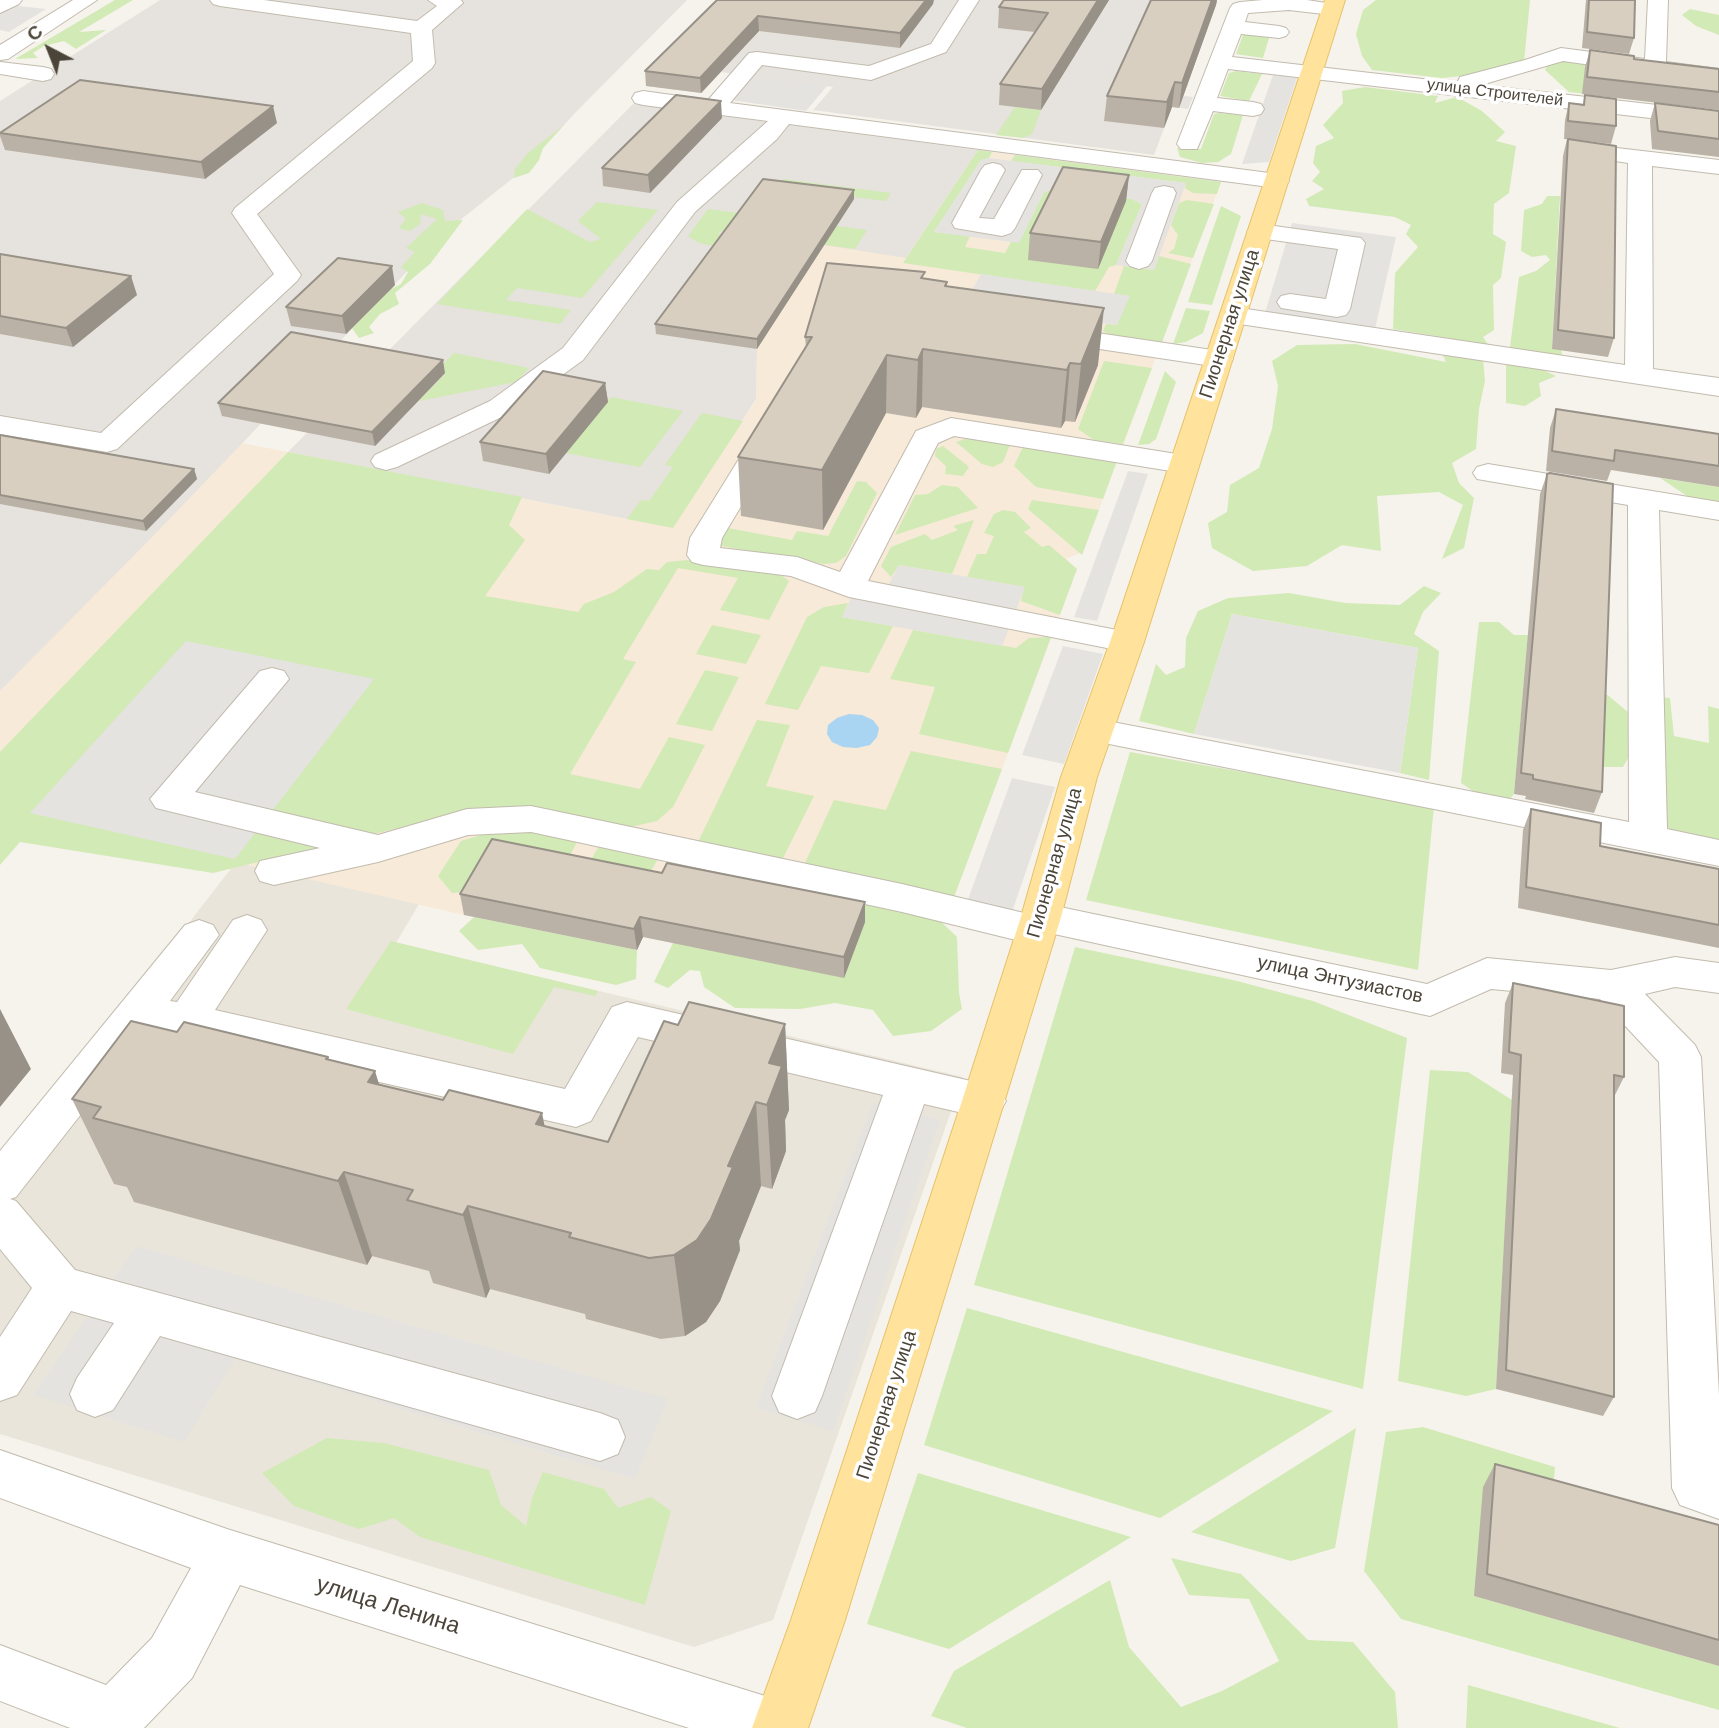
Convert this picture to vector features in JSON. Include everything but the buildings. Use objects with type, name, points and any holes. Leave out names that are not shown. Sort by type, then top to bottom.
[{"type":"main road","name":"Пионерная улица","points":[[779,1728],[818,1620],[984,1101],[1079,777],[1127,642],[1219,359],[1262,206],[1334,4]]},
{"type":"street","points":[[0,7],[12,0]]},
{"type":"street","points":[[0,54],[88,0]]},
{"type":"street","points":[[228,1],[421,28],[453,3],[438,0]]},
{"type":"street","points":[[715,106],[757,58],[871,73],[939,48],[969,0]]},
{"type":"street","points":[[1655,65],[1658,0]]},
{"type":"street","points":[[1189,144],[1240,8],[1255,4],[1334,4]]},
{"type":"street","points":[[0,18],[48,24]]},
{"type":"street","points":[[1233,27],[1279,32]]},
{"type":"street","points":[[0,425],[107,443],[288,275],[244,213],[424,63],[421,28]]},
{"type":"street","points":[[1446,87],[1533,65],[1561,54],[1719,76]]},
{"type":"street","name":"улица Строителей","points":[[1219,62],[1719,119]]},
{"type":"street","points":[[0,68],[43,74]]},
{"type":"street","points":[[643,98],[1007,146],[1262,206],[1352,243],[1337,309],[1236,305]]},
{"type":"street","points":[[1204,103],[1253,109]]},
{"type":"street","points":[[386,461],[500,407],[573,354],[686,207],[769,134],[784,116]]},
{"type":"street","points":[[1007,146],[964,223],[1002,228],[1030,175]]},
{"type":"street","points":[[1590,152],[1719,167]]},
{"type":"street","points":[[1639,375],[1640,158]]},
{"type":"street","points":[[993,170],[1057,179]]},
{"type":"street","points":[[1137,190],[1189,197]]},
{"type":"street","points":[[1139,261],[1164,193]]},
{"type":"street","points":[[1236,305],[1719,387]]},
{"type":"street","points":[[1028,331],[1093,329],[1219,359]]},
{"type":"street","points":[[781,416],[706,538],[703,555],[797,567],[849,587],[1127,642]]},
{"type":"street","points":[[849,587],[926,437],[951,427],[1183,464]]},
{"type":"street","points":[[1488,473],[1719,511]]},
{"type":"street","points":[[1643,498],[1648,839]]},
{"type":"street","points":[[272,680],[169,799],[378,849]]},
{"type":"street","points":[[1097,731],[1233,749],[1719,853]]},
{"type":"street","name":"улица Энтузиастов","points":[[274,871],[378,849],[467,822],[531,819],[902,898],[1430,1000],[1488,973],[1611,985],[1675,972],[1719,978]]},
{"type":"street","points":[[187,1020],[247,930]]},
{"type":"street","points":[[0,1184],[199,935]]},
{"type":"street","points":[[1611,985],[1680,1057],[1698,1488],[1719,1494]]},
{"type":"street","points":[[136,1011],[187,1020],[576,1110],[627,1018],[984,1101]]},
{"type":"street","points":[[797,1396],[909,1083]]},
{"type":"street","points":[[0,1215],[60,1287],[600,1437]]},
{"type":"street","points":[[0,1379],[60,1287]]},
{"type":"street","points":[[95,1394],[149,1312]]},
{"type":"street","name":"улица Ленина","points":[[0,1474],[227,1555],[779,1728]]},
{"type":"street","points":[[0,1673],[115,1717],[172,1658],[227,1555]]},
{"type":"shaded area","points":[[160,0],[687,0],[575,113],[522,171],[445,232],[0,691],[0,101]]},
{"type":"shaded area","points":[[733,0],[1165,0],[1179,95],[1193,97],[1188,109],[1172,107],[1154,155],[813,110],[833,87],[721,72],[702,93],[646,86]]},
{"type":"shaded area","points":[[0,4],[46,9],[9,32],[0,30]]},
{"type":"shaded area","points":[[1273,75],[1297,78],[1269,162],[1242,164]]},
{"type":"shaded area","points":[[754,76],[827,86],[806,111],[731,100]]},
{"type":"shaded area","points":[[633,104],[978,150],[906,258],[824,245],[757,349],[756,399],[673,528],[288,452]]},
{"type":"shaded area","points":[[978,150],[1221,182],[1082,555],[1080,553],[1066,559],[1077,569],[954,897],[865,922],[844,978],[643,937],[637,950],[464,915],[0,808],[0,691],[242,443],[673,528],[756,400],[757,349],[824,245],[906,257]]},
{"type":"shaded area","points":[[989,158],[1186,183],[1154,270],[1116,265],[1142,204],[1132,199],[1056,189],[1044,192],[1019,243],[934,232],[981,160]]},
{"type":"shaded area","points":[[1292,223],[1396,237],[1375,329],[1265,313]]},
{"type":"shaded area","points":[[981,274],[1130,296],[1117,325],[965,303]]},
{"type":"shaded area","points":[[1128,471],[1148,474],[1097,621],[1074,617]]},
{"type":"shaded area","points":[[899,565],[1025,587],[1002,646],[842,617],[854,592],[882,597]]},
{"type":"shaded area","points":[[1232,614],[1418,648],[1400,773],[1194,734]]},
{"type":"shaded area","points":[[186,641],[374,679],[235,859],[30,813]]},
{"type":"shaded area","points":[[1063,646],[1103,654],[1064,764],[1022,755]]},
{"type":"shaded area","points":[[1012,778],[1055,787],[1012,912],[967,902]]},
{"type":"shaded area","points":[[236,862],[419,904],[396,943],[963,1077],[773,1620],[694,1647],[0,1434],[0,1167]]},
{"type":"shaded area","points":[[873,1103],[940,1120],[833,1431],[756,1408]]},
{"type":"shaded area","points":[[136,1246],[668,1399],[635,1479],[235,1359],[184,1442],[33,1395]]},
{"type":"green space","points":[[115,0],[133,0],[79,32],[106,30],[76,49],[64,41],[44,46],[33,53],[38,58],[15,59]]},
{"type":"green space","points":[[1376,0],[1530,0],[1524,62],[1481,74],[1442,78],[1372,70],[1362,56],[1356,34],[1363,10]]},
{"type":"green space","points":[[1690,9],[1719,15],[1719,35],[1696,26],[1682,15]]},
{"type":"green space","points":[[1244,32],[1270,35],[1263,58],[1236,54]]},
{"type":"green space","points":[[1569,59],[1627,69],[1605,96],[1569,92],[1545,70],[1549,61]]},
{"type":"green space","points":[[1236,71],[1262,74],[1249,101],[1220,96],[1229,73]]},
{"type":"green space","points":[[1365,87],[1438,96],[1435,103],[1457,97],[1482,111],[1505,132],[1496,141],[1516,146],[1509,193],[1494,204],[1493,234],[1506,242],[1501,278],[1493,285],[1494,330],[1483,337],[1490,347],[1466,346],[1460,340],[1393,329],[1395,273],[1418,247],[1406,234],[1411,225],[1395,217],[1309,206],[1306,199],[1324,189],[1312,181],[1320,172],[1313,163],[1316,146],[1334,138],[1323,125],[1343,103],[1342,91]]},
{"type":"green space","points":[[1015,107],[1041,110],[1032,134],[1023,138],[996,135]]},
{"type":"green space","points":[[1214,114],[1243,115],[1231,154],[1218,162],[1202,163],[1180,157],[1177,148],[1201,149]]},
{"type":"green space","points":[[564,125],[543,148],[539,160],[529,173],[514,178],[515,169],[528,153]]},
{"type":"green space","points":[[978,150],[992,152],[989,158],[981,160],[934,232],[970,236],[965,247],[1005,253],[1011,242],[1019,242],[1044,192],[1056,189],[1132,199],[1142,204],[1116,265],[1109,267],[1095,291],[903,263]]},
{"type":"green space","points":[[1015,155],[1221,182],[1217,194],[1193,193],[1185,188],[1186,183],[1011,161]]},
{"type":"green space","points":[[783,179],[891,193],[886,201],[776,188]]},
{"type":"green space","points":[[1547,196],[1560,196],[1552,348],[1561,350],[1563,358],[1530,354],[1510,347],[1519,277],[1536,271],[1550,260],[1546,255],[1532,257],[1521,251],[1524,210],[1542,204]]},
{"type":"green space","points":[[1187,200],[1214,204],[1193,258],[1168,253],[1174,249],[1178,235],[1171,225],[1179,203]]},
{"type":"green space","points":[[597,202],[658,210],[582,298],[517,288],[506,300],[571,310],[560,324],[437,304],[527,209],[590,242],[601,239],[578,221]]},
{"type":"green space","points":[[422,203],[443,210],[445,221],[463,220],[430,264],[395,293],[399,304],[380,314],[369,327],[374,333],[359,338],[352,328],[391,289],[401,284],[408,272],[401,267],[415,252],[406,248],[437,219],[421,214],[420,224],[410,231],[399,228],[406,219],[398,212]]},
{"type":"green space","points":[[1221,206],[1241,216],[1212,305],[1188,302]]},
{"type":"green space","points":[[708,209],[867,230],[855,249],[720,231],[719,234],[729,241],[714,246],[699,243],[688,236]]},
{"type":"green space","points":[[1159,256],[1191,264],[1161,345],[1115,338],[1103,331],[1106,324],[1117,325],[1129,296],[1114,294],[1124,266],[1154,270]]},
{"type":"green space","points":[[1186,308],[1210,311],[1203,333],[1186,342],[1173,344]]},
{"type":"green space","points":[[1355,344],[1446,362],[1442,353],[1483,359],[1485,381],[1479,409],[1476,449],[1452,463],[1459,483],[1474,498],[1464,548],[1442,559],[1463,505],[1439,492],[1377,496],[1381,551],[1342,545],[1307,566],[1253,571],[1212,548],[1208,523],[1227,512],[1230,485],[1259,468],[1272,429],[1278,386],[1272,361],[1297,345]]},
{"type":"green space","points":[[454,353],[529,368],[516,382],[419,401],[445,374],[436,371]]},
{"type":"green space","points":[[1104,361],[1152,368],[1123,444],[1094,440],[1078,429]]},
{"type":"green space","points":[[1506,363],[1533,365],[1556,376],[1539,383],[1541,396],[1525,406],[1506,403]]},
{"type":"green space","points":[[1165,371],[1176,382],[1156,439],[1149,444],[1138,445]]},
{"type":"green space","points":[[611,397],[683,411],[640,467],[566,453]]},
{"type":"green space","points":[[702,413],[743,421],[673,528],[627,519],[641,500],[649,501],[673,467],[665,465]]},
{"type":"green space","points":[[968,438],[1010,445],[1003,462],[993,467],[982,464],[956,442]]},
{"type":"green space","points":[[943,446],[969,467],[963,476],[945,474],[946,466],[935,456],[936,449]]},
{"type":"green space","points":[[1023,447],[1117,461],[1103,499],[1036,487],[1014,466]]},
{"type":"green space","points":[[288,452],[522,497],[509,525],[525,540],[485,596],[578,612],[584,604],[614,592],[647,569],[659,570],[667,562],[688,560],[777,572],[789,581],[769,620],[720,610],[738,578],[678,568],[623,659],[636,662],[570,774],[640,789],[669,737],[705,745],[673,807],[657,821],[626,828],[591,818],[514,811],[460,813],[213,873],[20,842],[0,865],[0,752]]},
{"type":"green space","points":[[1660,478],[1719,487],[1719,503],[1690,498]]},
{"type":"green space","points":[[857,481],[866,482],[877,493],[846,556],[836,563],[824,564],[716,545],[717,526],[792,540],[797,531],[828,536]]},
{"type":"green space","points":[[942,485],[958,487],[978,508],[895,535],[915,495],[928,494]]},
{"type":"green space","points":[[1032,500],[1099,510],[1082,555],[1028,509]]},
{"type":"green space","points":[[1003,510],[1015,512],[1031,528],[1024,532],[1042,547],[1049,545],[1077,569],[1060,615],[1021,601],[1024,587],[967,577],[977,554],[986,554],[994,536],[984,533],[994,514]]},
{"type":"green space","points":[[974,520],[952,574],[899,565],[891,577],[881,566],[891,547],[925,534],[932,540],[958,530],[953,526]]},
{"type":"green space","points":[[1424,586],[1441,593],[1423,612],[1414,634],[1439,651],[1429,780],[1400,773],[1418,648],[1232,614],[1194,734],[1139,721],[1156,664],[1166,675],[1185,667],[1186,638],[1198,611],[1228,598],[1289,593],[1345,603],[1400,605]]},
{"type":"green space","points":[[848,603],[842,617],[893,626],[869,673],[821,666],[798,710],[765,704],[807,617],[824,607]]},
{"type":"green space","points":[[1479,622],[1499,622],[1514,635],[1528,635],[1514,794],[1509,800],[1476,793],[1461,783]]},
{"type":"green space","points":[[712,625],[761,635],[746,664],[696,654]]},
{"type":"green space","points":[[913,630],[1016,648],[1029,638],[1051,637],[1008,753],[919,734],[935,687],[890,679]]},
{"type":"green space","points":[[705,670],[739,677],[712,731],[676,724]]},
{"type":"green space","points":[[1599,688],[1634,717],[1631,753],[1623,767],[1596,767]]},
{"type":"green space","points":[[1658,697],[1670,698],[1674,736],[1709,743],[1708,706],[1719,709],[1719,843],[1673,833],[1663,821]]},
{"type":"green space","points":[[757,720],[790,725],[766,786],[814,796],[782,860],[698,842]]},
{"type":"green space","points":[[911,751],[1002,769],[954,897],[804,865],[834,800],[886,810]]},
{"type":"green space","points":[[1130,752],[1434,806],[1418,970],[1086,900]]},
{"type":"green space","points":[[528,830],[577,842],[561,873],[478,891],[452,893],[438,876],[461,841],[485,834]]},
{"type":"green space","points":[[599,846],[659,857],[641,889],[581,877]]},
{"type":"green space","points":[[791,886],[936,917],[957,937],[962,1009],[931,1031],[893,1036],[873,1010],[835,1003],[800,1009],[735,1008],[704,987],[700,971],[690,970],[668,988],[654,982],[673,943]]},
{"type":"green space","points":[[474,917],[637,950],[636,979],[616,985],[540,968],[522,944],[478,950],[459,931]]},
{"type":"green space","points":[[391,941],[598,991],[595,996],[554,987],[513,1054],[346,1009]]},
{"type":"green space","points":[[1075,947],[1233,980],[1313,1001],[1407,1038],[1363,1389],[974,1285]]},
{"type":"green space","points":[[1430,1070],[1468,1072],[1512,1100],[1496,1389],[1466,1396],[1398,1381]]},
{"type":"green space","points":[[967,1308],[1333,1411],[1160,1518],[924,1445]]},
{"type":"green space","points":[[1423,1427],[1555,1467],[1552,1505],[1474,1596],[1719,1666],[1719,1710],[1401,1619],[1364,1571],[1386,1432]]},
{"type":"green space","points":[[1356,1428],[1335,1548],[1291,1561],[1191,1532]]},
{"type":"green space","points":[[327,1438],[384,1443],[489,1470],[501,1505],[526,1526],[532,1498],[543,1472],[604,1489],[618,1508],[651,1497],[671,1511],[645,1605],[420,1537],[394,1518],[359,1529],[294,1506],[262,1473]]},
{"type":"green space","points":[[918,1473],[1131,1537],[949,1649],[867,1624]]},
{"type":"green space","points":[[1171,1558],[1241,1574],[1308,1640],[1353,1642],[1395,1692],[1398,1728],[967,1728],[931,1716],[954,1671],[1110,1580],[1129,1647],[1181,1707],[1222,1691],[1279,1661],[1249,1599],[1189,1595]]},
{"type":"green space","points":[[1468,1685],[1620,1728],[1466,1728]]},
{"type":"water","points":[[849,714],[862,715],[873,720],[879,728],[877,737],[870,745],[843,747],[832,742],[827,734],[828,725]]}]
